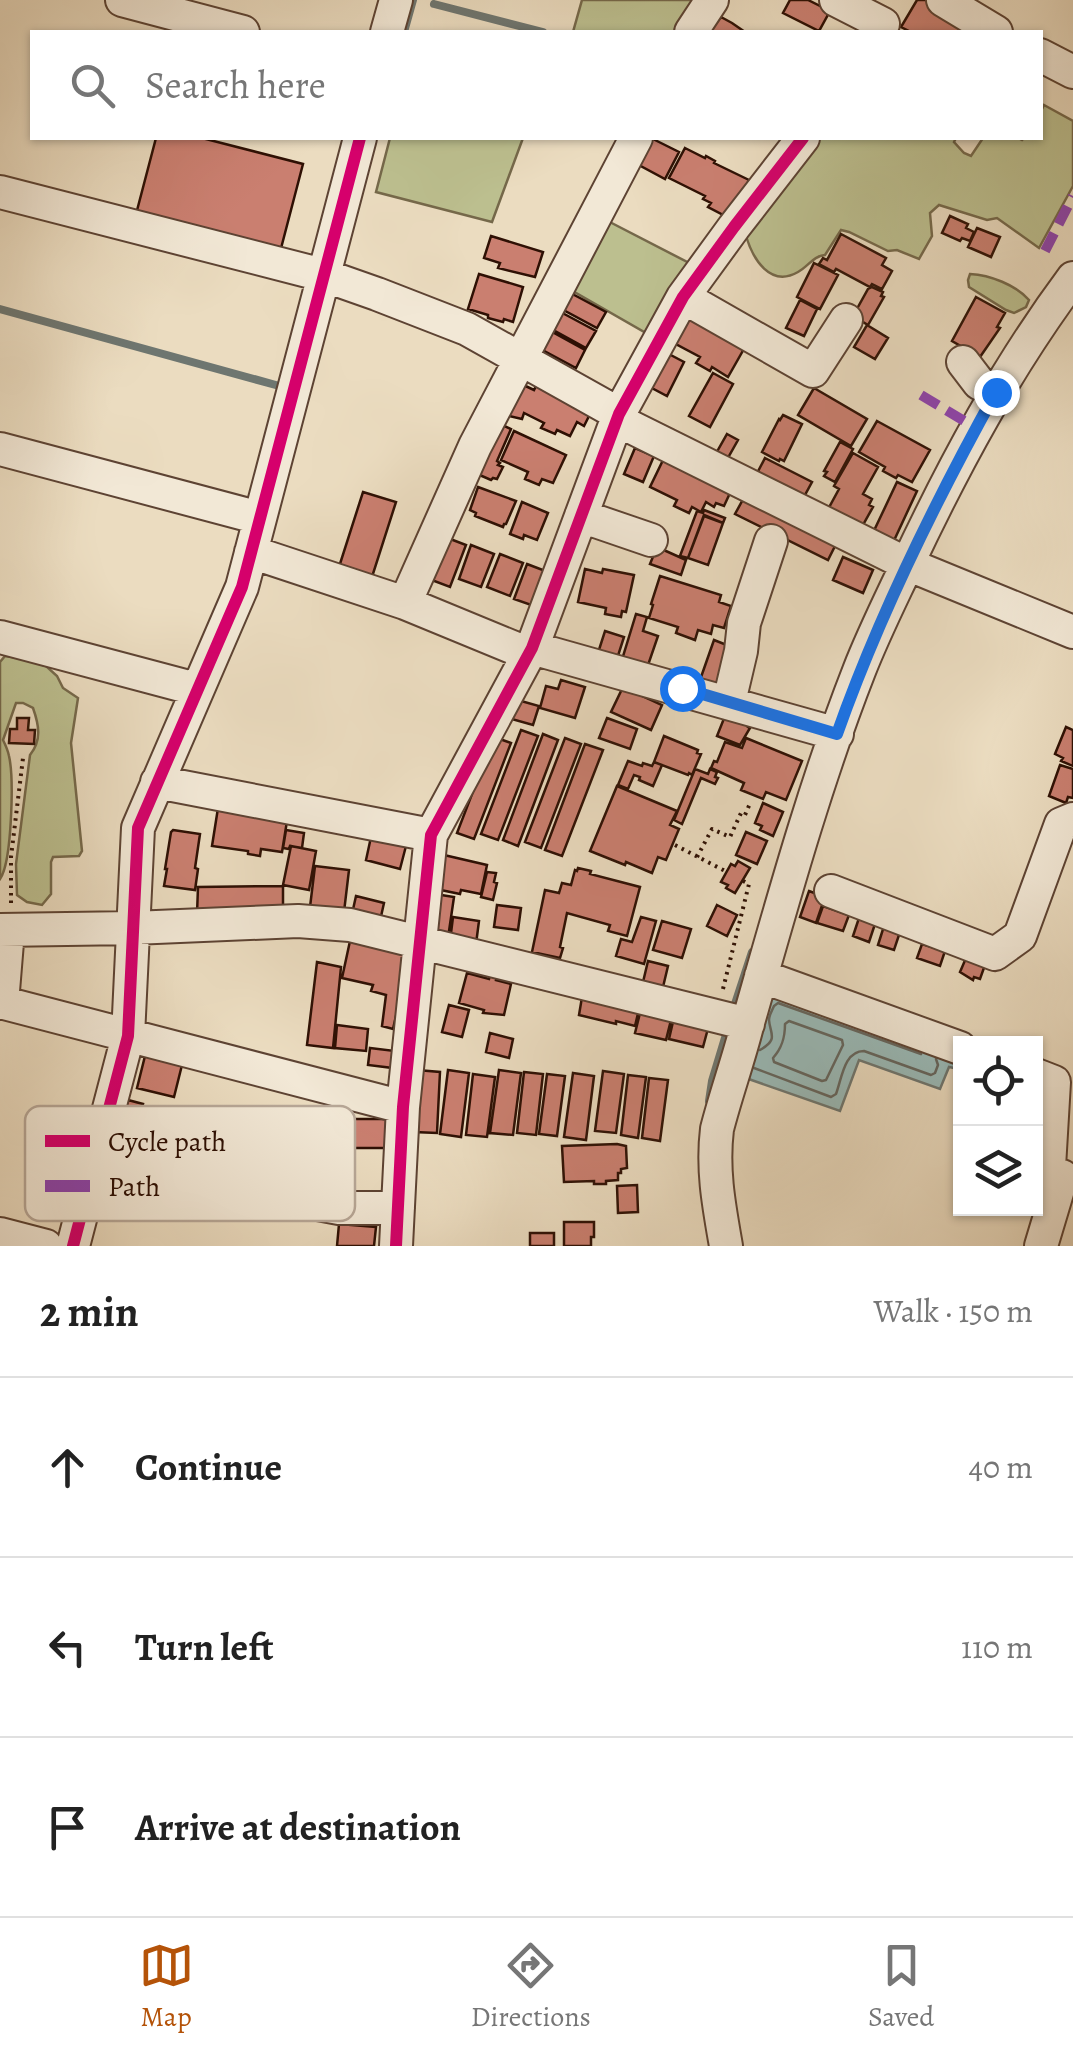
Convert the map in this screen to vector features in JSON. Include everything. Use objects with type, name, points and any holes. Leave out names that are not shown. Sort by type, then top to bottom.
[{"type":"street","points":[[122,0],[236,30]]},
{"type":"street","points":[[388,30],[396,0]]},
{"type":"street","points":[[693,30],[712,0]]},
{"type":"street","points":[[836,0],[887,19]]},
{"type":"street","points":[[944,0],[993,30]]},
{"type":"street","points":[[1043,57],[1073,72]]},
{"type":"street","points":[[110,1106],[128,1036],[138,828],[242,586],[359,140]]},
{"type":"street","points":[[406,602],[475,446],[635,140]]},
{"type":"street","points":[[396,1246],[403,1107],[431,835],[531,651],[618,417],[683,297],[795,141]]},
{"type":"street","points":[[0,192],[323,275],[467,329],[618,417],[900,561],[1073,632]]},
{"type":"street","points":[[726,1246],[715,1188],[714,1157],[733,1019],[761,976],[828,731],[880,621],[900,561],[925,524],[982,381],[1036,327],[1073,278]]},
{"type":"street","points":[[683,297],[813,372],[846,320]]},
{"type":"street","points":[[0,449],[260,518]]},
{"type":"street","points":[[581,516],[651,540]]},
{"type":"street","points":[[730,702],[744,623],[771,541]]},
{"type":"street","points":[[251,552],[406,602],[531,651],[828,731]]},
{"type":"street","points":[[0,637],[196,690]]},
{"type":"street","points":[[157,782],[431,835]]},
{"type":"street","points":[[831,891],[995,954],[1020,936],[1062,824],[1073,819]]},
{"type":"street","points":[[403,1107],[1,1002],[6,930],[298,921],[350,925],[733,1019]]},
{"type":"street","points":[[761,976],[953,1045]]},
{"type":"street","points":[[1043,1078],[1054,1082],[1048,1184],[1055,1196]]},
{"type":"street","points":[[1041,1246],[1073,1143]]},
{"type":"street","points":[[355,1208],[398,1208]]},
{"type":"street","points":[[73,1246],[80,1221]]},
{"type":"street","points":[[0,1234],[46,1246]]},
{"type":"path","points":[[6,930],[22,758]]},
{"type":"path","points":[[698,857],[712,829],[730,837],[751,802]]},
{"type":"path","points":[[674,845],[726,872]]},
{"type":"path","points":[[733,1019],[749,884],[742,881]]},
{"type":"green space","points":[[582,0],[701,0],[686,30],[574,30]]},
{"type":"green space","points":[[1043,107],[1073,121],[1073,186],[1039,248],[997,218],[987,220],[939,205],[930,213],[932,236],[919,259],[897,250],[888,251],[841,230],[825,255],[788,276],[771,274],[753,254],[746,236],[810,140],[955,140],[971,156],[982,140],[1043,140]]},
{"type":"green space","points":[[389,140],[522,140],[492,222],[376,192]]},
{"type":"green space","points":[[602,218],[695,266],[653,337],[564,286]]},
{"type":"green space","points":[[970,274],[1010,285],[1029,300],[1026,307],[1014,313],[1006,310],[969,287]]},
{"type":"green space","points":[[5,656],[46,666],[63,688],[78,698],[71,743],[82,851],[79,856],[53,857],[51,894],[42,905],[17,895],[16,864],[30,755],[38,732],[33,708],[23,703],[16,703],[3,740],[11,767],[12,800],[7,856],[0,879],[0,662]]},
{"type":"water","points":[[769,989],[953,1055],[953,1068],[949,1067],[940,1089],[859,1060],[840,1111],[740,1076],[763,1030],[756,1027]]},
{"type":"building","points":[[790,0],[808,0],[830,11],[820,30],[783,13]]},
{"type":"building","points":[[917,0],[926,0],[963,25],[960,30],[901,27]]},
{"type":"building","points":[[721,17],[742,30],[711,30]]},
{"type":"building","points":[[155,140],[210,140],[303,164],[279,256],[135,218]]},
{"type":"building","points":[[650,140],[679,152],[665,179],[637,164]]},
{"type":"building","points":[[685,148],[749,180],[731,219],[708,207],[711,203],[703,199],[705,196],[669,178]]},
{"type":"building","points":[[950,216],[968,224],[966,228],[974,232],[970,241],[942,233]]},
{"type":"building","points":[[977,228],[1000,237],[991,257],[968,247]]},
{"type":"building","points":[[841,234],[886,258],[882,265],[892,271],[882,289],[819,264],[823,258],[827,260]]},
{"type":"building","points":[[491,236],[543,252],[535,277],[498,268],[500,263],[484,258]]},
{"type":"building","points":[[814,263],[838,275],[820,309],[797,297]]},
{"type":"building","points":[[479,274],[523,287],[513,322],[488,318],[468,309]]},
{"type":"building","points":[[872,287],[883,292],[884,297],[868,325],[853,316]]},
{"type":"building","points":[[565,290],[606,312],[597,328],[556,306]]},
{"type":"building","points":[[976,297],[1005,313],[997,327],[1000,328],[980,357],[952,341]]},
{"type":"building","points":[[800,300],[817,309],[804,336],[786,328]]},
{"type":"building","points":[[555,309],[596,331],[586,348],[546,326]]},
{"type":"building","points":[[688,314],[745,347],[728,377],[696,363],[700,357],[672,342]]},
{"type":"building","points":[[867,325],[888,338],[875,359],[854,347]]},
{"type":"building","points":[[545,328],[585,350],[576,368],[535,346]]},
{"type":"building","points":[[665,352],[684,362],[667,396],[648,386]]},
{"type":"building","points":[[713,373],[733,384],[710,427],[689,416]]},
{"type":"building","points":[[517,382],[534,390],[537,384],[590,414],[584,426],[577,422],[570,436],[557,430],[555,434],[524,413],[522,419],[509,416]]},
{"type":"building","points":[[814,388],[867,419],[851,446],[798,415]]},
{"type":"building","points":[[783,415],[802,424],[784,461],[779,461],[762,452]]},
{"type":"building","points":[[877,421],[930,450],[912,482],[883,471],[885,467],[859,452]]},
{"type":"building","points":[[498,423],[511,429],[497,461],[503,467],[497,479],[491,480],[475,473]]},
{"type":"building","points":[[514,431],[566,455],[553,483],[542,479],[539,485],[525,479],[528,472],[501,460]]},
{"type":"building","points":[[727,434],[738,440],[725,463],[714,457]]},
{"type":"building","points":[[840,442],[853,449],[835,482],[824,476],[824,471]]},
{"type":"building","points":[[635,448],[654,456],[643,482],[624,474]]},
{"type":"building","points":[[853,453],[878,467],[863,494],[872,499],[869,505],[873,507],[859,532],[826,513],[839,489],[834,486]]},
{"type":"building","points":[[665,456],[730,493],[724,506],[716,503],[714,507],[706,502],[701,512],[692,507],[689,513],[674,506],[677,500],[650,487]]},
{"type":"building","points":[[765,458],[812,482],[800,504],[753,481]]},
{"type":"building","points":[[897,482],[917,491],[891,547],[871,537]]},
{"type":"building","points":[[478,487],[516,501],[503,527],[475,516],[470,510]]},
{"type":"building","points":[[363,492],[396,502],[372,577],[339,567]]},
{"type":"building","points":[[746,494],[838,540],[828,560],[735,514]]},
{"type":"building","points":[[522,502],[548,513],[537,540],[510,534]]},
{"type":"building","points":[[697,511],[725,518],[723,523],[704,515],[688,558],[680,556]]},
{"type":"building","points":[[704,516],[723,523],[708,565],[688,558]]},
{"type":"building","points":[[445,537],[466,545],[450,587],[429,579]]},
{"type":"building","points":[[471,545],[494,554],[481,587],[459,579]]},
{"type":"building","points":[[657,547],[686,560],[681,575],[650,564]]},
{"type":"building","points":[[500,554],[523,563],[510,596],[487,587]]},
{"type":"building","points":[[843,557],[873,570],[863,593],[833,580]]},
{"type":"building","points":[[527,564],[548,572],[534,606],[514,599]]},
{"type":"building","points":[[585,569],[634,575],[626,612],[622,611],[621,617],[605,614],[606,608],[578,602]]},
{"type":"building","points":[[660,576],[721,595],[719,602],[731,606],[724,628],[713,625],[711,634],[698,630],[695,640],[676,633],[678,627],[649,618]]},
{"type":"building","points":[[636,614],[647,617],[643,631],[658,636],[646,671],[621,663]]},
{"type":"building","points":[[605,631],[624,637],[616,662],[597,656]]},
{"type":"building","points":[[714,640],[737,649],[727,687],[700,680]]},
{"type":"building","points":[[561,680],[585,687],[575,718],[540,708],[546,686],[558,689]]},
{"type":"building","points":[[623,687],[662,705],[651,730],[611,712]]},
{"type":"building","points":[[514,699],[539,706],[533,725],[508,718]]},
{"type":"building","points":[[727,711],[750,721],[740,745],[717,736]]},
{"type":"building","points":[[17,718],[29,718],[28,730],[35,730],[34,744],[9,743],[10,729],[17,729]]},
{"type":"building","points":[[607,718],[637,729],[630,749],[599,738]]},
{"type":"building","points":[[1066,727],[1073,730],[1073,766],[1055,754]]},
{"type":"building","points":[[521,730],[538,736],[498,840],[481,834]]},
{"type":"building","points":[[543,734],[558,740],[518,846],[503,840]]},
{"type":"building","points":[[664,736],[701,754],[692,775],[654,762]]},
{"type":"building","points":[[494,737],[511,743],[474,839],[457,833]]},
{"type":"building","points":[[565,738],[581,744],[541,848],[525,842]]},
{"type":"building","points":[[746,738],[802,761],[786,800],[766,792],[763,799],[741,790],[744,783],[711,768],[725,742],[742,748]]},
{"type":"building","points":[[585,744],[603,750],[562,856],[545,850]]},
{"type":"building","points":[[628,761],[642,766],[652,766],[654,762],[662,765],[653,786],[634,775],[628,789],[618,785]]},
{"type":"building","points":[[1060,765],[1073,769],[1073,798],[1068,797],[1066,803],[1049,796]]},
{"type":"building","points":[[695,769],[708,774],[710,769],[717,772],[718,778],[715,784],[701,778],[682,824],[674,820]]},
{"type":"building","points":[[617,786],[677,811],[670,825],[679,829],[666,860],[658,857],[652,873],[590,851]]},
{"type":"building","points":[[763,803],[783,812],[773,836],[755,823]]},
{"type":"building","points":[[218,808],[287,821],[282,852],[261,849],[260,856],[212,846]]},
{"type":"building","points":[[173,830],[200,834],[195,890],[164,886]]},
{"type":"building","points":[[286,830],[304,833],[302,848],[283,848]]},
{"type":"building","points":[[746,832],[767,841],[757,864],[736,855]]},
{"type":"building","points":[[371,837],[406,846],[400,869],[366,860]]},
{"type":"building","points":[[291,846],[316,851],[309,890],[283,885]]},
{"type":"building","points":[[444,855],[487,865],[481,894],[436,889]]},
{"type":"building","points":[[738,861],[750,868],[735,893],[721,882],[731,864],[735,866]]},
{"type":"building","points":[[315,866],[349,870],[344,912],[310,907]]},
{"type":"building","points":[[578,868],[640,887],[627,936],[608,931],[610,925],[567,913],[560,958],[532,952],[545,890],[559,893],[562,883],[571,885]]},
{"type":"building","points":[[487,872],[496,873],[493,900],[481,897]]},
{"type":"building","points":[[283,886],[283,913],[197,914],[198,887]]},
{"type":"building","points":[[809,891],[825,897],[816,923],[800,917]]},
{"type":"building","points":[[435,894],[454,897],[448,938],[430,936]]},
{"type":"building","points":[[356,896],[384,903],[380,921],[352,914]]},
{"type":"building","points":[[497,905],[521,908],[518,930],[494,927]]},
{"type":"building","points":[[717,905],[737,915],[727,936],[707,926]]},
{"type":"building","points":[[823,906],[849,915],[843,931],[817,923]]},
{"type":"building","points":[[860,915],[876,921],[869,942],[853,936]]},
{"type":"building","points":[[453,917],[479,921],[476,944],[450,941]]},
{"type":"building","points":[[641,917],[656,921],[644,964],[616,956],[621,939],[632,942]]},
{"type":"building","points":[[662,921],[691,929],[682,958],[653,950]]},
{"type":"building","points":[[884,926],[900,932],[894,950],[878,945]]},
{"type":"building","points":[[350,941],[409,954],[399,1017],[396,1016],[393,1029],[382,1026],[386,995],[371,991],[373,985],[342,978]]},
{"type":"building","points":[[922,944],[945,951],[940,966],[917,958]]},
{"type":"building","points":[[966,958],[985,965],[980,979],[973,980],[960,972]]},
{"type":"building","points":[[648,961],[668,966],[663,987],[643,982]]},
{"type":"building","points":[[317,962],[341,967],[333,1048],[307,1045]]},
{"type":"building","points":[[467,973],[489,979],[490,975],[497,976],[496,980],[511,984],[504,1015],[483,1013],[484,1010],[459,1003]]},
{"type":"building","points":[[583,991],[640,1005],[635,1026],[579,1015]]},
{"type":"building","points":[[449,1005],[469,1010],[462,1037],[442,1032]]},
{"type":"building","points":[[642,1005],[673,1012],[666,1040],[635,1033]]},
{"type":"building","points":[[675,1013],[710,1021],[703,1047],[669,1039]]},
{"type":"building","points":[[337,1025],[368,1029],[366,1051],[335,1048]]},
{"type":"building","points":[[490,1033],[513,1039],[509,1058],[486,1052]]},
{"type":"building","points":[[370,1048],[395,1051],[393,1068],[368,1065]]},
{"type":"building","points":[[145,1056],[182,1065],[174,1097],[137,1088]]},
{"type":"building","points":[[417,1070],[440,1072],[437,1133],[414,1132]]},
{"type":"building","points":[[448,1070],[469,1073],[461,1137],[440,1134]]},
{"type":"building","points":[[499,1070],[521,1073],[513,1135],[490,1133]]},
{"type":"building","points":[[603,1071],[624,1074],[616,1133],[595,1131]]},
{"type":"building","points":[[524,1072],[543,1074],[536,1135],[517,1133]]},
{"type":"building","points":[[573,1073],[594,1076],[586,1140],[564,1137]]},
{"type":"building","points":[[473,1074],[495,1077],[487,1137],[466,1135]]},
{"type":"building","points":[[547,1074],[565,1076],[557,1136],[539,1134]]},
{"type":"building","points":[[628,1075],[646,1077],[638,1138],[621,1135]]},
{"type":"building","points":[[649,1078],[668,1080],[660,1141],[642,1138]]},
{"type":"building","points":[[128,1100],[143,1104],[142,1106],[126,1106]]},
{"type":"building","points":[[355,1119],[388,1119],[388,1148],[355,1148]]},
{"type":"building","points":[[562,1146],[626,1146],[627,1168],[618,1173],[618,1180],[606,1184],[564,1182]]},
{"type":"building","points":[[637,1185],[638,1212],[618,1213],[617,1186]]},
{"type":"building","points":[[564,1222],[594,1222],[591,1246],[564,1246]]},
{"type":"building","points":[[339,1224],[376,1227],[374,1246],[337,1246]]},
{"type":"building","points":[[530,1233],[554,1233],[554,1246],[530,1246]]},
{"type":"waterway","points":[[405,30],[413,0]]},
{"type":"waterway","points":[[434,4],[535,30]]},
{"type":"waterway","points":[[0,309],[283,387]]},
{"type":"waterway","points":[[733,1010],[752,952]]},
{"type":"waterway","points":[[709,1101],[728,1028]]},
{"type":"marked path","points":[[1045,251],[1073,196]]},
{"type":"marked path","points":[[921,395],[976,428]]},
{"type":"cycle path","points":[[110,1106],[128,1036],[138,828],[242,587],[359,140]]},
{"type":"cycle path","points":[[396,1246],[403,1107],[431,835],[532,648],[619,414],[683,297],[801,140]]},
{"type":"cycle path","points":[[73,1246],[80,1221]]},
{"type":"route","points":[[682,688],[837,734],[880,621],[925,524],[996,392]]}]
